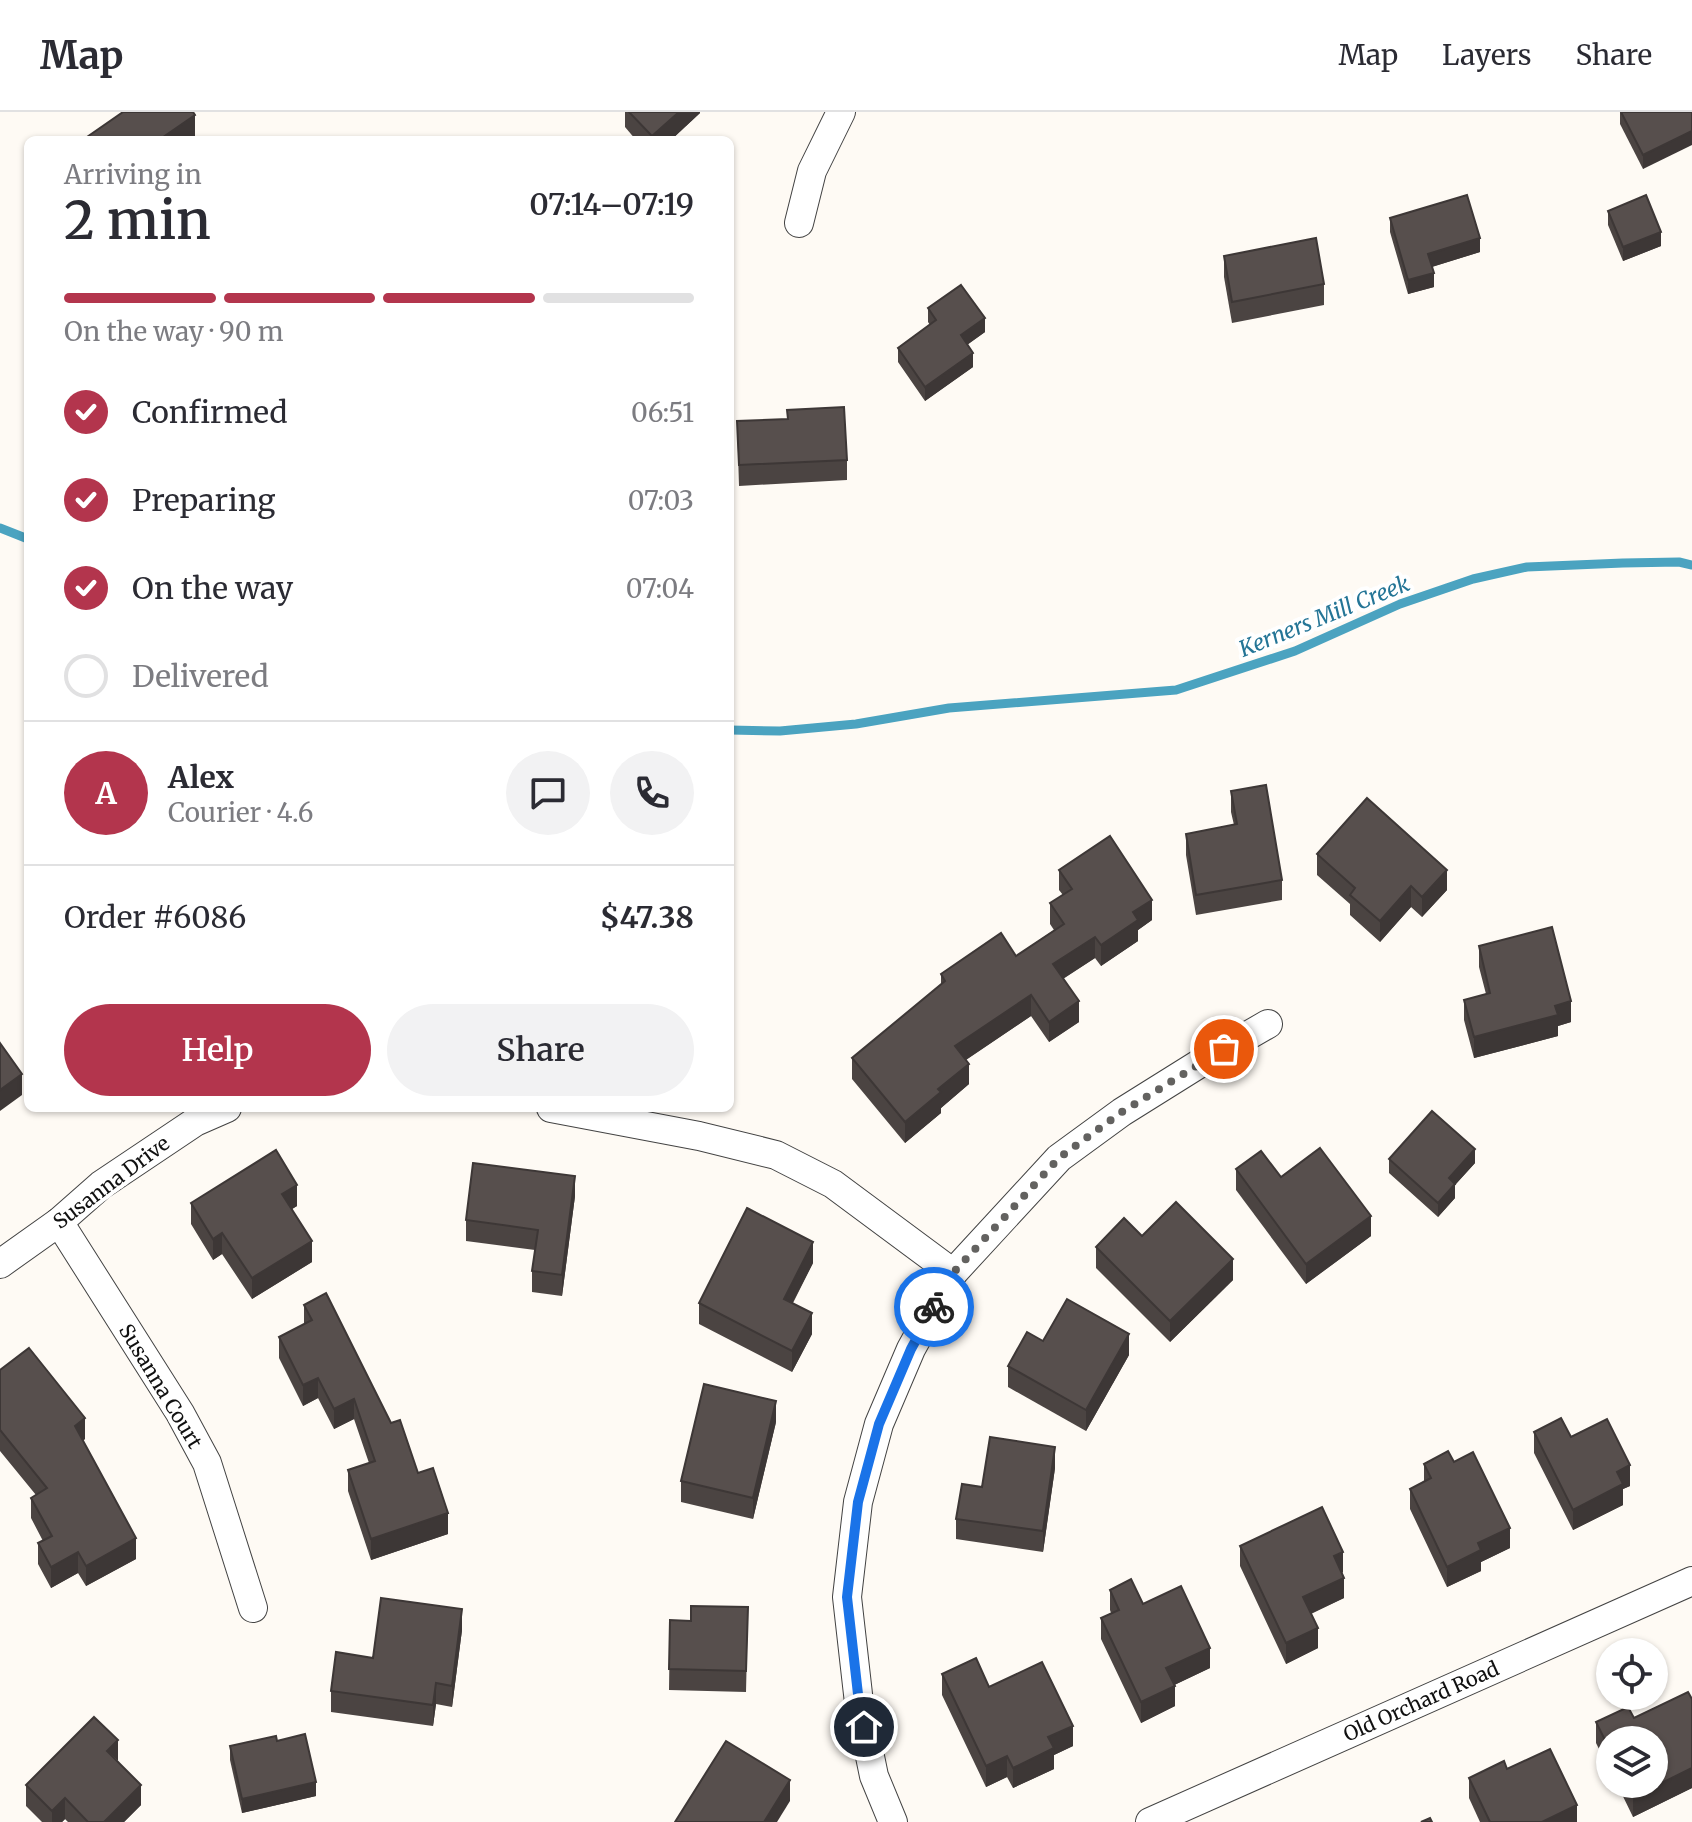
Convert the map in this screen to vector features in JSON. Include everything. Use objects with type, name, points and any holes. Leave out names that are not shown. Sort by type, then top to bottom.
[{"type":"street","points":[[799,223],[812,171],[841,112]]},
{"type":"street","points":[[893,1822],[874,1776],[859,1703],[847,1597],[858,1502],[879,1424],[911,1349],[953,1273],[1059,1158],[1122,1112],[1268,1024]]},
{"type":"street","name":"Susanna Drive","points":[[0,1264],[59,1222],[101,1185],[195,1122],[218,1112]]},
{"type":"street","points":[[572,1112],[699,1136],[776,1155],[833,1184],[953,1273]]},
{"type":"street","name":"Susanna Court","points":[[59,1222],[180,1413],[207,1463],[253,1608]]},
{"type":"street","name":"Old Orchard Road","points":[[1150,1822],[1692,1581]]},
{"type":"building","points":[[123,112],[193,112],[195,115],[165,136],[88,136]]},
{"type":"building","points":[[629,112],[679,112],[652,136]]},
{"type":"building","points":[[1621,112],[1692,112],[1692,131],[1643,155]]},
{"type":"building","points":[[1467,195],[1480,238],[1428,254],[1434,273],[1408,280],[1390,218]]},
{"type":"building","points":[[1646,195],[1661,232],[1623,247],[1608,211]]},
{"type":"building","points":[[1316,238],[1324,284],[1232,302],[1224,256]]},
{"type":"building","points":[[961,285],[985,318],[961,335],[973,353],[925,387],[898,348],[936,320],[928,308]]},
{"type":"building","points":[[844,407],[847,460],[739,465],[737,421],[788,419],[787,410]]},
{"type":"building","points":[[1266,785],[1282,880],[1196,895],[1186,834],[1237,824],[1231,791]]},
{"type":"building","points":[[1367,798],[1447,870],[1422,897],[1411,886],[1380,921],[1350,895],[1355,888],[1317,854]]},
{"type":"building","points":[[1110,836],[1152,900],[1133,912],[1138,920],[1101,945],[1095,937],[1053,964],[1079,1001],[1049,1022],[1031,995],[955,1046],[969,1064],[905,1122],[852,1058],[945,981],[941,974],[1001,933],[1016,956],[1064,924],[1050,903],[1072,889],[1059,870]]},
{"type":"building","points":[[1552,927],[1571,1001],[1555,1006],[1558,1015],[1474,1037],[1464,1000],[1490,993],[1479,946]]},
{"type":"building","points":[[0,1043],[22,1074],[0,1090]]},
{"type":"building","points":[[1432,1111],[1475,1149],[1449,1178],[1455,1184],[1438,1203],[1389,1159]]},
{"type":"building","points":[[1320,1148],[1371,1216],[1306,1264],[1236,1169],[1261,1151],[1281,1177]]},
{"type":"building","points":[[276,1150],[297,1185],[282,1194],[312,1241],[252,1278],[222,1233],[213,1239],[191,1203]]},
{"type":"building","points":[[473,1163],[575,1176],[562,1275],[532,1271],[538,1230],[466,1220]]},
{"type":"building","points":[[1176,1202],[1233,1259],[1170,1321],[1096,1247],[1124,1218],[1142,1236]]},
{"type":"building","points":[[747,1208],[813,1242],[784,1299],[812,1313],[792,1351],[699,1303]]},
{"type":"building","points":[[326,1293],[391,1423],[400,1420],[418,1473],[433,1468],[448,1513],[371,1539],[348,1470],[375,1461],[354,1399],[334,1409],[318,1378],[303,1385],[279,1337],[312,1320],[304,1305]]},
{"type":"building","points":[[1067,1299],[1129,1334],[1086,1410],[1008,1366],[1027,1332],[1043,1341]]},
{"type":"building","points":[[29,1348],[85,1418],[75,1426],[136,1538],[86,1566],[78,1552],[51,1567],[38,1543],[52,1536],[31,1498],[47,1488],[0,1430],[0,1370]]},
{"type":"building","points":[[704,1384],[776,1401],[753,1498],[681,1481]]},
{"type":"building","points":[[1561,1418],[1571,1437],[1607,1419],[1630,1465],[1617,1472],[1623,1484],[1573,1510],[1534,1432]]},
{"type":"building","points":[[990,1437],[1055,1447],[1043,1531],[956,1519],[962,1484],[982,1487]]},
{"type":"building","points":[[1448,1451],[1454,1462],[1473,1452],[1510,1528],[1478,1543],[1481,1550],[1447,1567],[1410,1489],[1431,1478],[1424,1464]]},
{"type":"building","points":[[1322,1507],[1343,1552],[1334,1556],[1344,1578],[1303,1597],[1318,1628],[1286,1643],[1240,1546]]},
{"type":"building","points":[[1131,1579],[1143,1604],[1181,1586],[1210,1648],[1166,1668],[1175,1686],[1141,1702],[1101,1618],[1119,1610],[1110,1590]]},
{"type":"building","points":[[381,1598],[462,1609],[452,1686],[436,1683],[433,1705],[331,1691],[336,1652],[373,1658]]},
{"type":"building","points":[[691,1606],[748,1607],[746,1671],[669,1669],[670,1620],[691,1621]]},
{"type":"building","points":[[976,1658],[989,1687],[1042,1662],[1073,1726],[1048,1737],[1054,1748],[1013,1768],[1007,1756],[986,1766],[942,1674]]},
{"type":"building","points":[[1688,1692],[1692,1699],[1692,1768],[1668,1780],[1668,1726],[1598,1726],[1596,1722],[1622,1710],[1630,1710],[1634,1718],[1651,1710],[1668,1710],[1668,1702]]},
{"type":"building","points":[[94,1717],[118,1740],[107,1751],[141,1785],[104,1822],[88,1822],[65,1798],[52,1811],[26,1785]]},
{"type":"building","points":[[305,1734],[316,1782],[242,1799],[230,1746],[276,1736],[277,1741]]},
{"type":"building","points":[[726,1741],[790,1780],[764,1822],[675,1822]]},
{"type":"building","points":[[1550,1749],[1577,1805],[1542,1822],[1490,1822],[1469,1778],[1504,1761],[1507,1769]]},
{"type":"waterway","name":"Kerners Mill Creek","points":[[0,528],[24,537]]},
{"type":"waterway","name":"Kerners Mill Creek","points":[[734,730],[780,731],[856,724],[949,708],[1176,690],[1295,651],[1400,604],[1473,579],[1527,567],[1679,562],[1692,565]]},
{"type":"way so far","points":[[934,1307],[953,1273],[1059,1158],[1122,1112],[1224,1049]]},
{"type":"route","points":[[864,1727],[847,1597],[858,1502],[879,1424],[911,1349],[934,1307]]}]
